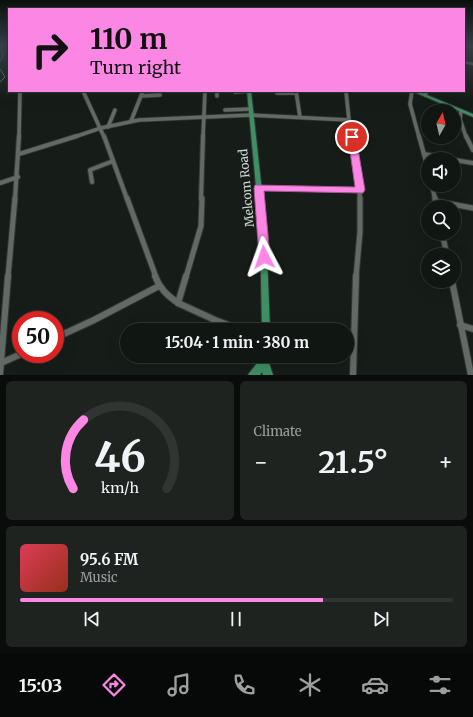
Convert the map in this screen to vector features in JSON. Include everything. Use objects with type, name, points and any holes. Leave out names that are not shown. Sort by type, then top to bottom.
[{"type":"main road","name":"Melcom Road","points":[[249,92],[266,272],[266,323]]},
{"type":"main road","points":[[426,93],[447,104]]},
{"type":"main road","points":[[461,111],[473,116]]},
{"type":"main road","points":[[253,375],[261,363]]},
{"type":"main road","points":[[265,363],[268,375]]},
{"type":"street","points":[[0,374],[20,154],[20,92]]},
{"type":"street","points":[[83,92],[101,128],[159,286],[178,304],[223,323]]},
{"type":"street","points":[[130,121],[143,92]]},
{"type":"street","points":[[178,304],[201,226],[205,92]]},
{"type":"street","points":[[277,93],[296,92],[300,117]]},
{"type":"street","points":[[346,92],[360,190],[360,232],[352,323]]},
{"type":"street","points":[[413,92],[410,104],[423,152]]},
{"type":"street","points":[[141,96],[160,95]]},
{"type":"street","points":[[108,126],[115,110]]},
{"type":"street","points":[[225,110],[349,120]]},
{"type":"street","points":[[20,154],[101,128],[130,121],[203,117],[251,112]]},
{"type":"street","points":[[461,124],[473,150]]},
{"type":"street","points":[[92,182],[90,170],[113,161]]},
{"type":"street","points":[[461,161],[473,163]]},
{"type":"street","points":[[0,183],[18,177]]},
{"type":"street","points":[[259,188],[360,190]]},
{"type":"street","points":[[461,206],[473,208]]},
{"type":"street","points":[[64,334],[159,286]]},
{"type":"street","points":[[453,288],[470,375]]},
{"type":"street","points":[[460,326],[473,329]]},
{"type":"street","points":[[1,363],[12,358]]},
{"type":"street","points":[[351,363],[352,375]]},
{"type":"waterway","points":[[0,69],[5,77],[0,82]]},
{"type":"route","points":[[264,257],[259,188],[360,190],[357,161],[352,137]]}]
